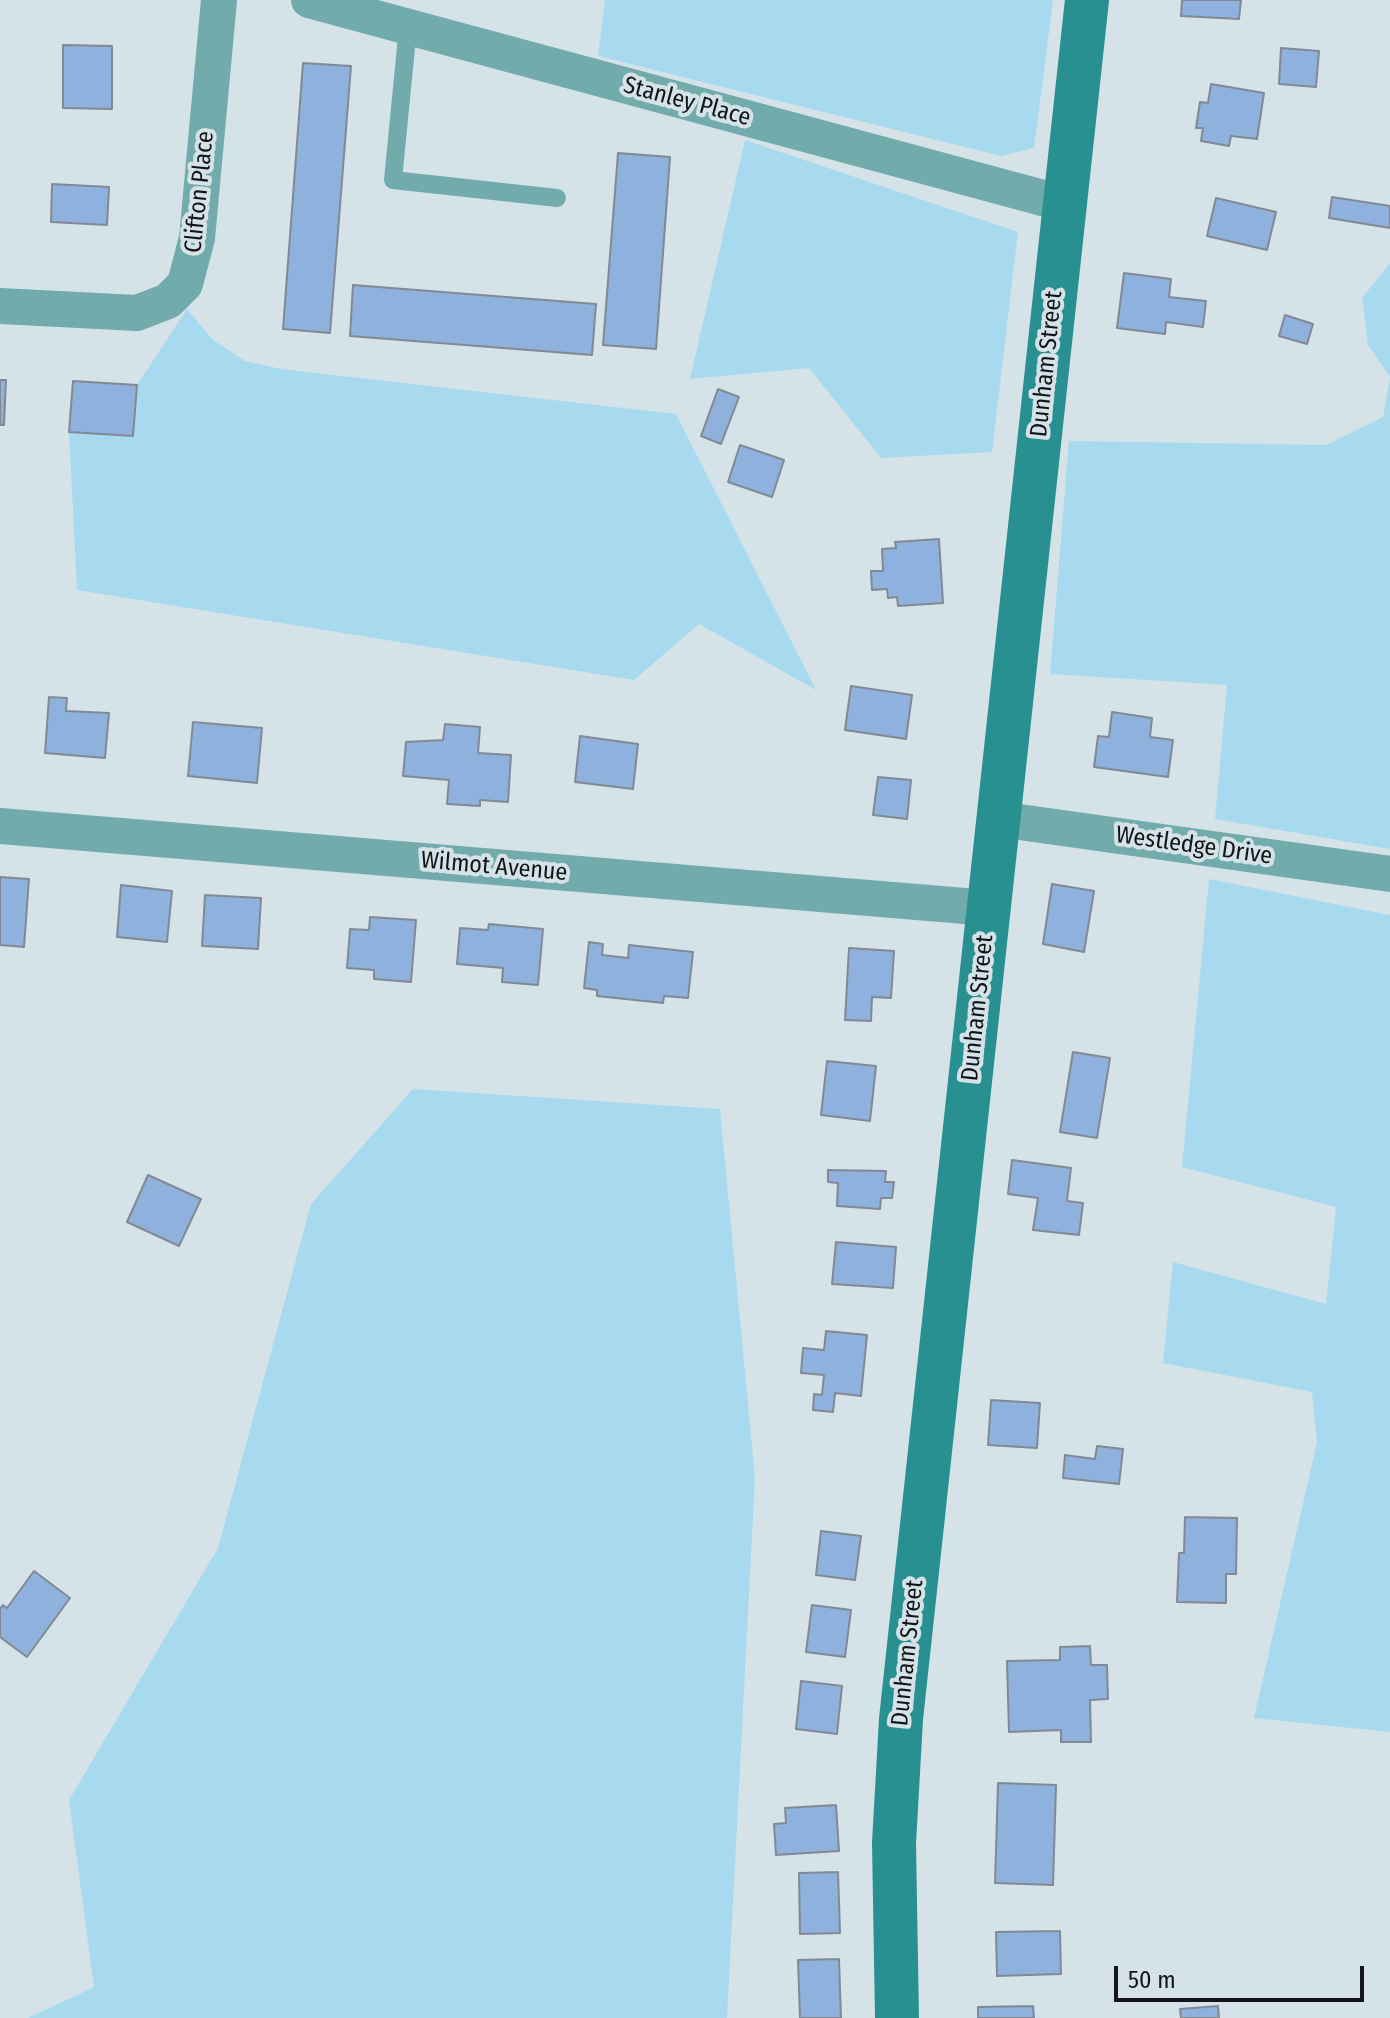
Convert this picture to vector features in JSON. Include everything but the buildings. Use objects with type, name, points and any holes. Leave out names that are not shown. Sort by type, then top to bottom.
[{"type":"street","name":"Clifton Place","points":[[0,306],[137,313],[168,301],[185,284],[197,238],[219,0]]},
{"type":"street","name":"Stanley Place","points":[[309,0],[1065,204]]},
{"type":"street","name":"Dunham Street","points":[[897,2018],[896,1781],[1087,0]]},
{"type":"street","name":"Westledge Drive","points":[[998,819],[1390,874]]},
{"type":"street","name":"Wilmot Avenue","points":[[0,826],[989,908]]},
{"type":"lane","points":[[408,27],[393,180],[557,198]]},
{"type":"shaded area","points":[[605,0],[1053,1],[1034,148],[1001,156],[598,56]]},
{"type":"shaded area","points":[[745,140],[1018,232],[992,452],[881,458],[809,368],[690,379]]},
{"type":"shaded area","points":[[1390,263],[1390,377],[1368,345],[1362,298]]},
{"type":"shaded area","points":[[187,309],[213,340],[245,361],[281,369],[676,414],[816,690],[699,624],[634,680],[77,590],[69,432],[133,436],[137,385]]},
{"type":"shaded area","points":[[1390,377],[1390,849],[1215,819],[1227,685],[1050,674],[1069,441],[1326,445],[1383,417]]},
{"type":"shaded area","points":[[1209,879],[1390,915],[1390,1732],[1254,1718],[1317,1442],[1312,1392],[1163,1363],[1173,1262],[1326,1304],[1336,1207],[1182,1167]]},
{"type":"shaded area","points":[[413,1089],[720,1109],[755,1478],[727,2018],[28,2018],[94,1987],[69,1800],[218,1548],[311,1204]]}]
